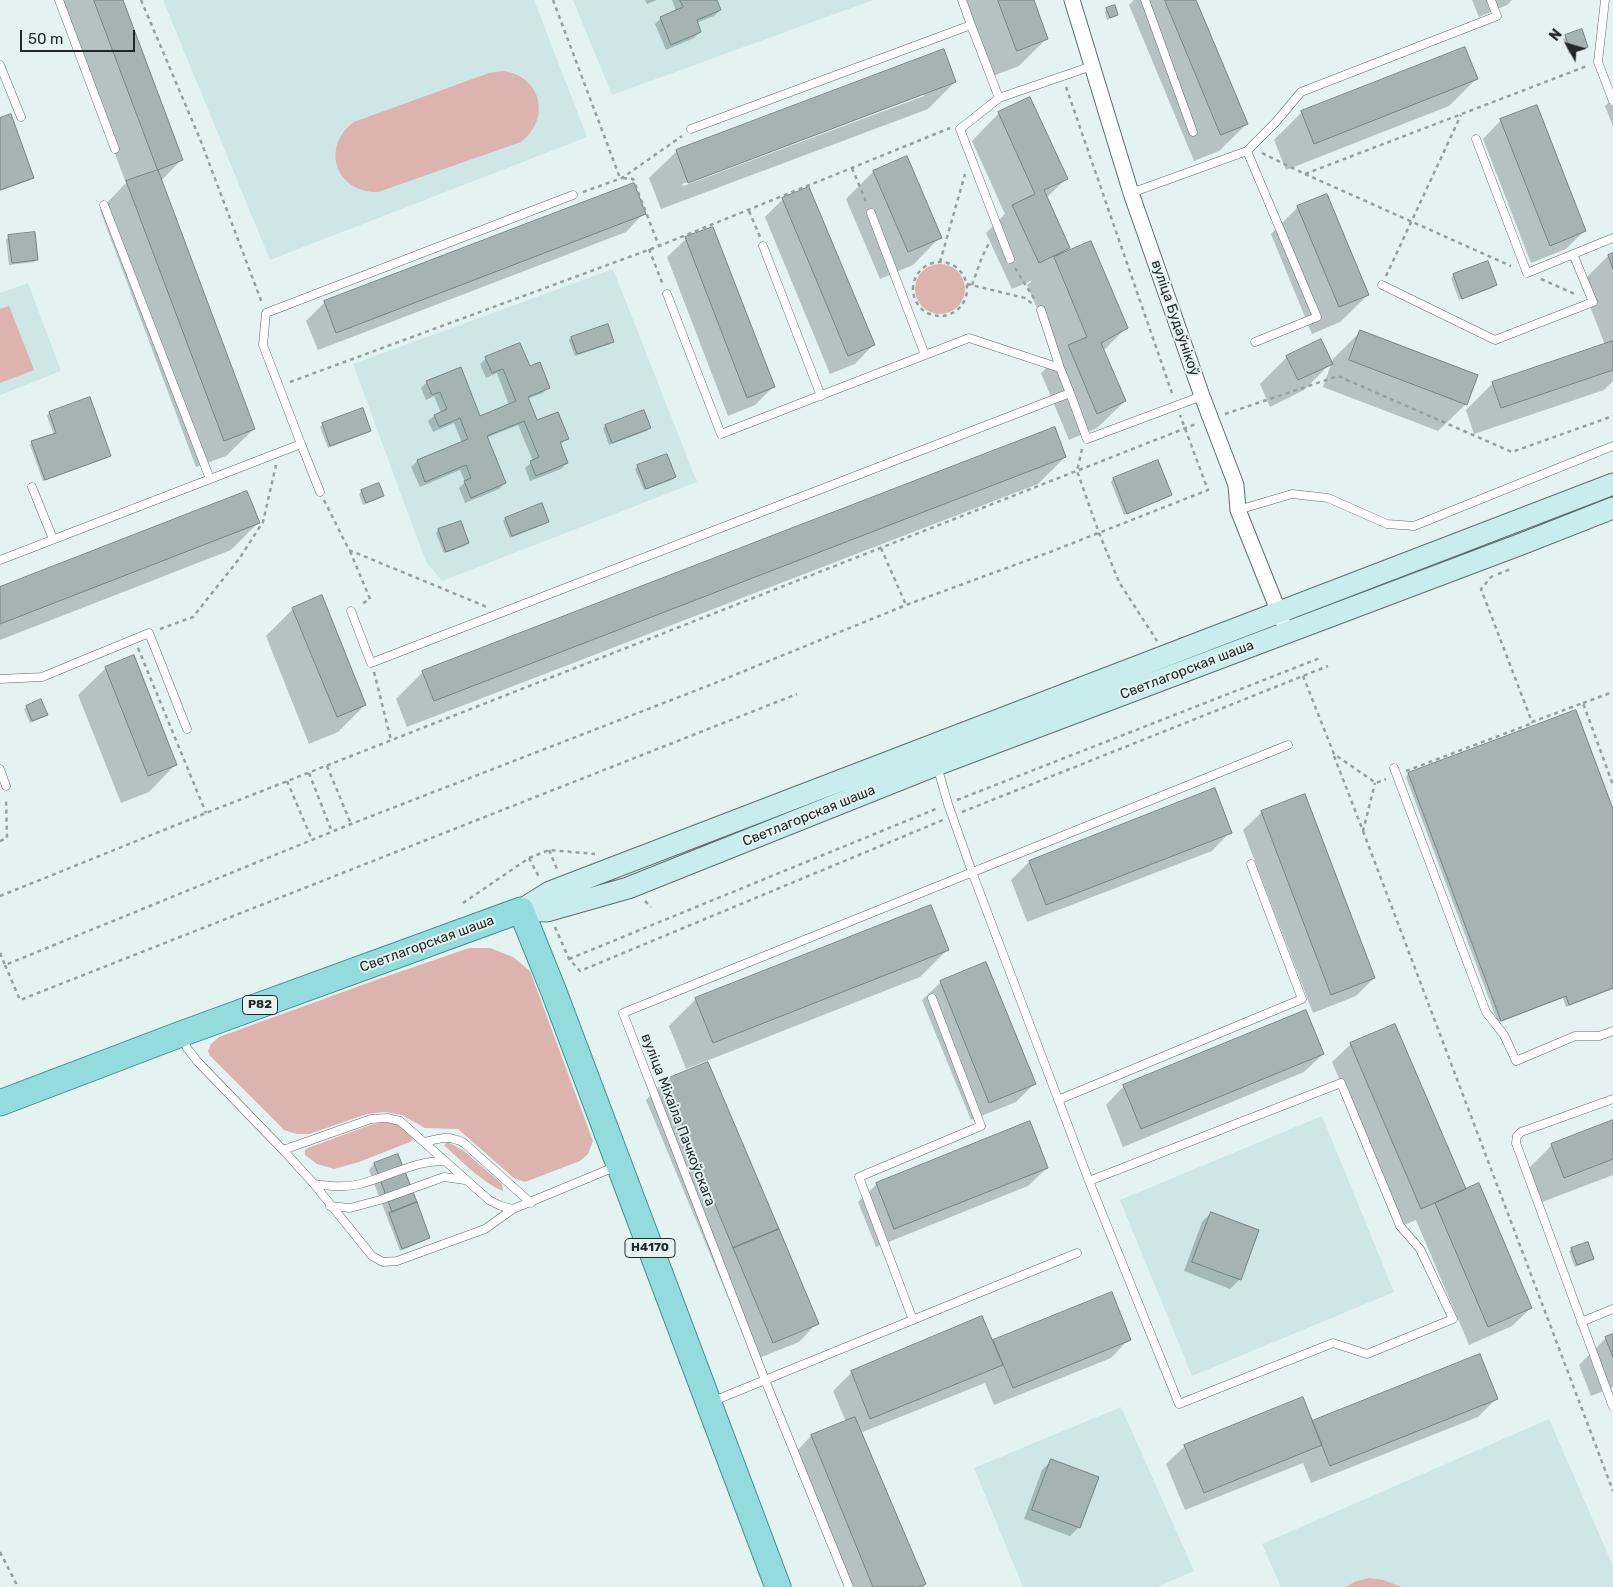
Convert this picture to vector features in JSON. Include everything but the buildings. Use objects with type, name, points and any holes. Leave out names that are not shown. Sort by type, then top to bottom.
[{"type":"main road","points":[[521,910],[550,892],[1613,484]]},
{"type":"main road","name":"Светлагорская шаша","points":[[0,1103],[181,1034],[521,910],[547,911],[628,888],[936,764],[1515,547],[1613,508]]},
{"type":"main road","name":"Н4170","points":[[521,910],[554,992],[778,1587]]},
{"type":"street","name":"вуліца Будаўнікоў","points":[[1072,0],[1131,193],[1202,396],[1236,485],[1238,510],[1286,632]]},
{"type":"lane","points":[[59,0],[115,149]]},
{"type":"lane","points":[[962,0],[999,98]]},
{"type":"lane","points":[[1144,0],[1193,132]]},
{"type":"lane","points":[[1131,193],[1249,150],[1301,92],[1497,16],[1491,0]]},
{"type":"lane","points":[[1605,0],[1598,62],[1613,101]]},
{"type":"lane","points":[[691,129],[971,25]]},
{"type":"lane","points":[[0,65],[21,117]]},
{"type":"lane","points":[[1010,259],[960,129],[999,98],[1092,66]]},
{"type":"lane","points":[[1476,139],[1527,272],[1613,238]]},
{"type":"lane","points":[[1249,150],[1317,317],[1255,342]]},
{"type":"lane","points":[[320,492],[263,344],[266,313],[573,195]]},
{"type":"lane","points":[[104,205],[210,479]]},
{"type":"lane","points":[[871,214],[925,355]]},
{"type":"lane","points":[[764,246],[821,396]]},
{"type":"lane","points":[[1382,285],[1495,340],[1593,302],[1573,254]]},
{"type":"lane","points":[[667,294],[721,434],[970,338],[1060,368]]},
{"type":"lane","points":[[1041,310],[1060,368],[1087,439],[1202,396]]},
{"type":"lane","points":[[351,611],[371,663],[1070,393]]},
{"type":"lane","points":[[0,560],[301,444]]},
{"type":"lane","points":[[1238,510],[1292,494],[1328,498],[1387,524],[1414,526],[1613,446]]},
{"type":"lane","points":[[32,487],[53,539]]},
{"type":"lane","points":[[0,679],[42,677],[149,633],[187,729]]},
{"type":"lane","points":[[972,872],[1288,745]]},
{"type":"lane","points":[[936,764],[972,872],[1058,1100],[1089,1181],[1179,1404],[1333,1344],[1367,1354],[1453,1319],[1420,1249],[1400,1226],[1341,1083],[1089,1181]]},
{"type":"lane","points":[[0,769],[6,786]]},
{"type":"lane","points":[[1396,771],[1486,1012],[1504,1035],[1516,1061],[1575,1036],[1599,1036],[1613,1031]]},
{"type":"lane","points":[[1058,1100],[1302,999],[1250,864]]},
{"type":"lane","name":"вуліца Міхаіла Пачкоўскага","points":[[848,1587],[765,1380],[623,1013],[972,872]]},
{"type":"lane","points":[[913,1320],[859,1177],[981,1126],[932,998]]},
{"type":"lane","points":[[181,1034],[187,1048],[197,1061],[314,1184],[372,1256],[383,1262],[397,1261],[485,1229],[513,1209],[618,1165]]},
{"type":"lane","points":[[1613,1100],[1521,1132],[1517,1136],[1516,1143],[1613,1407]]},
{"type":"lane","points":[[283,1150],[371,1119],[387,1118],[400,1120],[489,1200],[513,1209]]},
{"type":"lane","points":[[425,1142],[446,1137],[456,1138],[531,1203]]},
{"type":"lane","points":[[314,1184],[336,1187],[358,1185],[418,1165],[434,1161],[445,1161]]},
{"type":"lane","points":[[330,1206],[350,1208],[380,1200],[444,1177],[465,1180]]},
{"type":"lane","points":[[709,1403],[1077,1253]]},
{"type":"lane","points":[[1581,1322],[1613,1309]]},
{"type":"path","points":[[141,0],[200,139],[266,313]]},
{"type":"path","points":[[554,0],[621,178]]},
{"type":"path","points":[[1305,174],[1598,62]]},
{"type":"path","points":[[5,965],[351,824],[710,685],[906,605],[1208,490],[1062,76]]},
{"type":"path","points":[[1382,285],[1462,114]]},
{"type":"path","points":[[279,386],[659,246],[949,128],[960,129]]},
{"type":"path","points":[[573,195],[621,178],[691,129]]},
{"type":"path","points":[[1249,150],[1593,302]]},
{"type":"path","points":[[940,262],[970,156]]},
{"type":"path","points":[[852,168],[871,214]]},
{"type":"path","points":[[621,178],[633,180],[659,246]]},
{"type":"path","points":[[749,210],[764,246]]},
{"type":"path","points":[[972,285],[982,257],[997,226]]},
{"type":"path","points":[[649,249],[667,294]]},
{"type":"path","points":[[1010,259],[1041,310]]},
{"type":"path","points":[[946,262],[956,267],[963,274],[967,284],[965,300],[954,312],[939,316],[929,314],[924,312],[914,299],[913,283],[917,273],[925,266],[946,262]]},
{"type":"path","points":[[967,284],[1024,298],[1041,310]]},
{"type":"path","points":[[0,896],[287,781],[1185,428],[1338,376],[1512,452],[1613,416]]},
{"type":"path","points":[[1086,437],[1076,471],[1119,582],[1155,638]]},
{"type":"path","points":[[149,633],[193,617],[239,559],[263,522],[279,452]]},
{"type":"path","points":[[320,492],[349,550],[370,599],[351,611]]},
{"type":"path","points":[[881,548],[906,605]]},
{"type":"path","points":[[349,550],[502,613]]},
{"type":"path","points":[[1511,570],[1491,576],[1481,589],[1532,722],[1613,692]]},
{"type":"path","points":[[135,639],[206,813]]},
{"type":"path","points":[[371,663],[391,740]]},
{"type":"path","points":[[1303,676],[1613,1490]]},
{"type":"path","points":[[0,953],[20,1000],[797,694]]},
{"type":"path","points":[[1583,703],[1613,784]]},
{"type":"path","points":[[1363,831],[1376,783],[1396,771],[1530,724]]},
{"type":"path","points":[[1334,754],[1376,783]]},
{"type":"path","points":[[327,766],[351,824]]},
{"type":"path","points":[[309,773],[332,832]]},
{"type":"path","points":[[287,781],[312,840]]},
{"type":"path","points":[[0,841],[7,838],[6,786]]},
{"type":"path","points":[[463,904],[529,858],[549,850],[595,854]]},
{"type":"path","points":[[549,850],[559,874]]},
{"type":"path","points":[[529,858],[540,879]]},
{"type":"path","points":[[0,1552],[18,1587]]},
{"type":"shaded area","points":[[163,0],[534,0],[587,137],[270,260]]},
{"type":"shaded area","points":[[573,0],[873,0],[612,95]]},
{"type":"shaded area","points":[[504,71],[517,75],[527,81],[534,90],[538,100],[539,111],[536,122],[530,133],[521,142],[378,192],[364,190],[352,185],[343,177],[338,167],[336,155],[338,144],[344,132],[354,122],[489,73]]},
{"type":"shaded area","points":[[935,264],[945,264],[958,271],[965,284],[965,294],[958,307],[945,314],[935,314],[926,310],[919,303],[915,294],[915,284],[919,275],[926,268]]},
{"type":"shaded area","points":[[613,269],[697,482],[442,581],[426,562],[353,364]]},
{"type":"shaded area","points":[[28,283],[61,371],[0,395],[0,293]]},
{"type":"shaded area","points":[[9,306],[34,370],[0,383],[0,309]]},
{"type":"shaded area","points":[[469,948],[490,948],[513,957],[530,971],[593,1141],[588,1154],[580,1161],[525,1182],[514,1178],[458,1129],[425,1128],[402,1115],[385,1112],[367,1114],[309,1134],[297,1134],[284,1130],[210,1056],[208,1051],[211,1044],[219,1037]]},
{"type":"shaded area","points":[[1322,1116],[1394,1292],[1192,1376],[1120,1200]]},
{"type":"shaded area","points":[[387,1121],[402,1127],[409,1132],[413,1139],[410,1142],[359,1162],[334,1169],[317,1164],[305,1155],[305,1150],[308,1148],[370,1125]]},
{"type":"shaded area","points":[[448,1142],[464,1151],[502,1184],[503,1191],[488,1183],[464,1164],[444,1145]]},
{"type":"shaded area","points":[[1121,1407],[1194,1571],[1157,1587],[1023,1587],[974,1468]]},
{"type":"shaded area","points":[[1549,1419],[1613,1566],[1613,1587],[1281,1587],[1262,1544]]},
{"type":"shaded area","points":[[1369,1578],[1383,1580],[1402,1587],[1346,1587],[1354,1582]]}]
